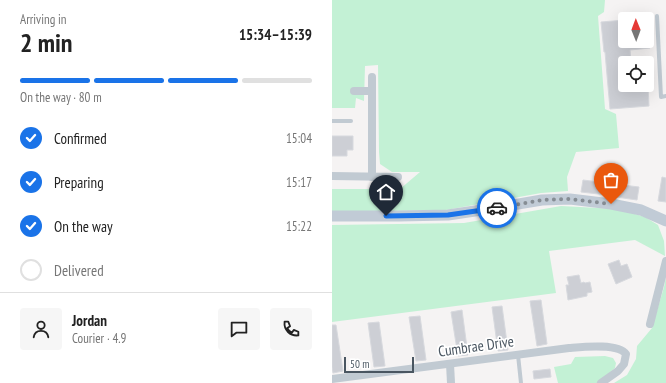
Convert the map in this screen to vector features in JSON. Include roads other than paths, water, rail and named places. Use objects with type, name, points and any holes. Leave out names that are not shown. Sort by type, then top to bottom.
[{"type":"main road","points":[[332,216],[448,215],[542,200],[570,199],[611,204],[641,210],[666,221]]},
{"type":"street","points":[[372,77],[372,177]]},
{"type":"street","points":[[354,91],[372,91]]},
{"type":"street","points":[[332,176],[398,177]]},
{"type":"street","points":[[650,324],[666,261]]},
{"type":"street","name":"Cumbrae Drive","points":[[332,379],[569,348],[599,346],[623,351],[626,354],[624,364],[618,371],[601,383]]},
{"type":"street","points":[[450,364],[452,383]]},
{"type":"lane","points":[[657,16],[661,97],[666,96]]},
{"type":"lane","points":[[332,121],[351,121]]},
{"type":"lane","points":[[518,355],[521,383]]}]
